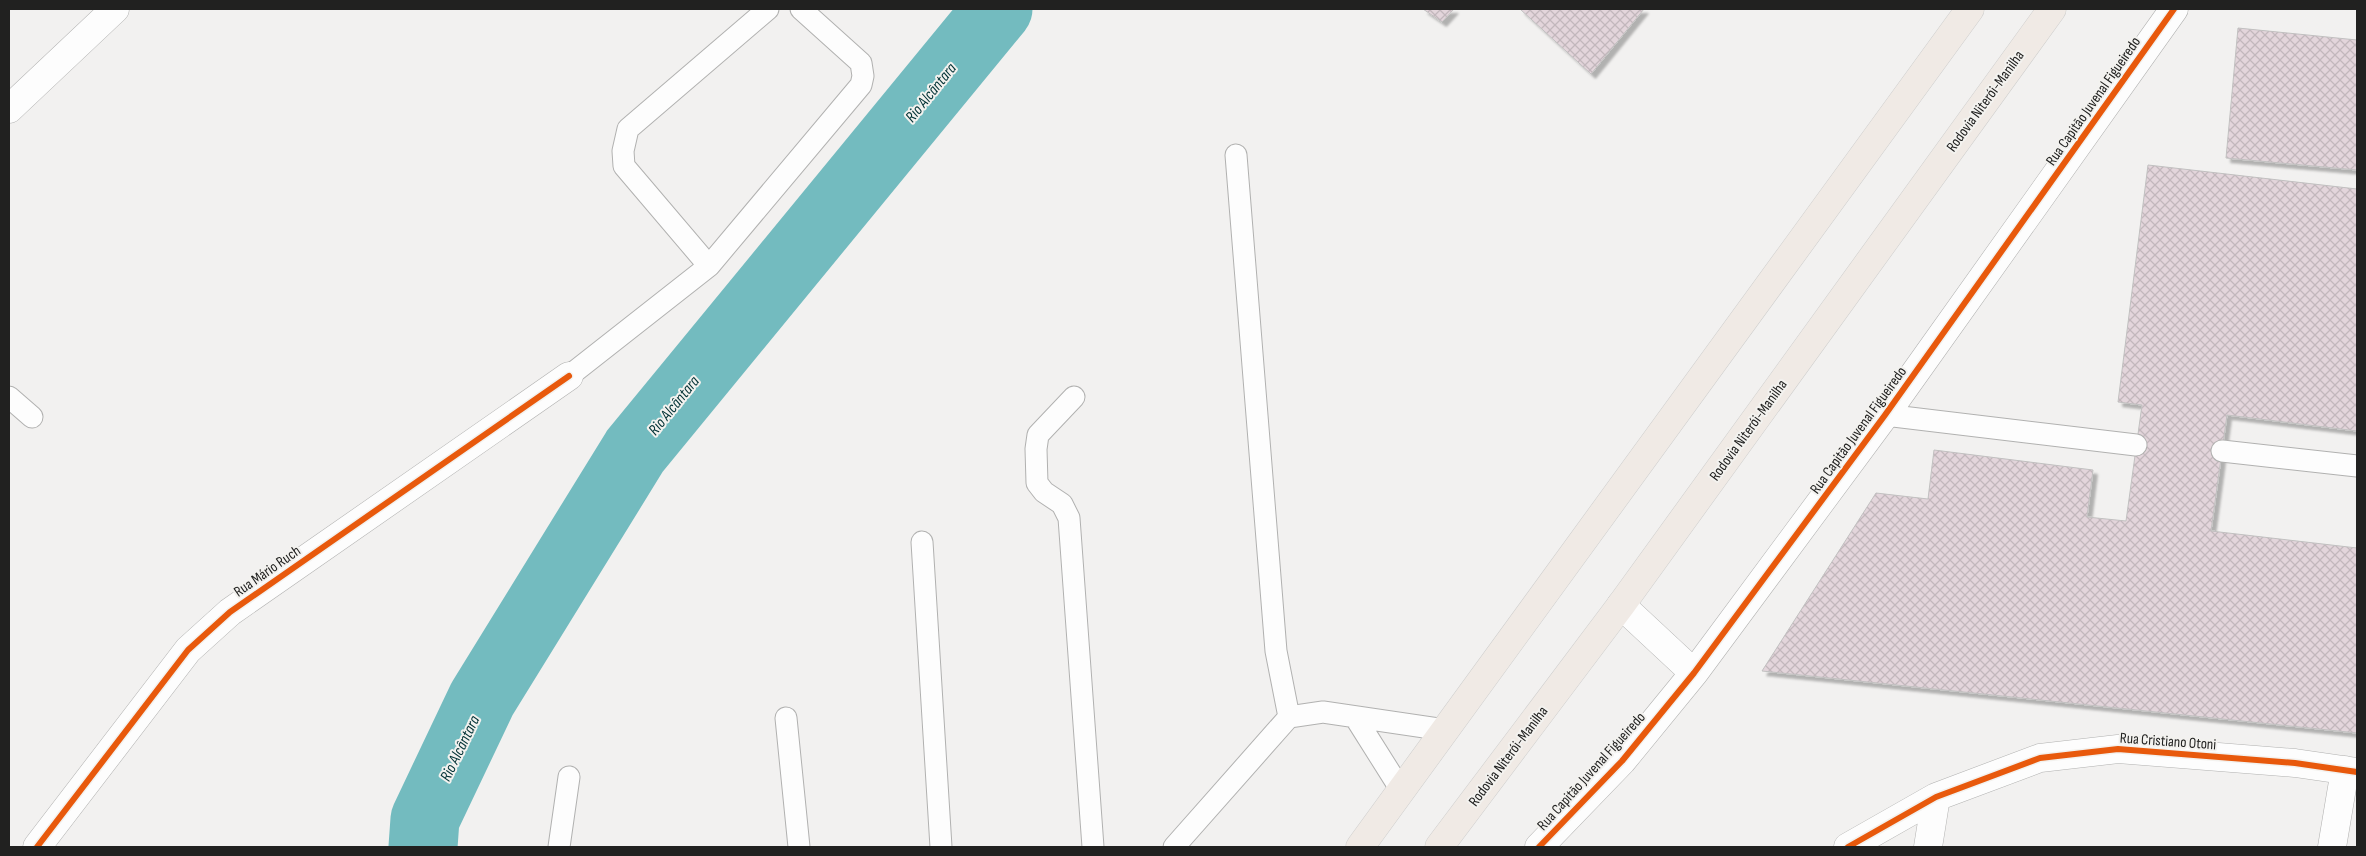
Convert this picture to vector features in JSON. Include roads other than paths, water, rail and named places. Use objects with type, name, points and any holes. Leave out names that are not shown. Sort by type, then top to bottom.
[{"type":"highway","points":[[1360,847],[1970,9]]},
{"type":"highway","name":"Rodovia Niterói-Manilha","points":[[1443,847],[1621,605],[2052,9]]},
{"type":"street","points":[[9,109],[115,9]]},
{"type":"street","name":"Rua Capitão Juvenal Figueiredo","points":[[1539,847],[1622,761],[1694,673],[1885,415],[2174,9]]},
{"type":"street","name":"Rua Mário Ruch","points":[[37,847],[188,650],[210,629],[230,612],[569,376]]},
{"type":"street","points":[[1621,605],[1694,673]]},
{"type":"street","name":"Rua Cristiano Otoni","points":[[1848,847],[1936,797],[2040,758],[2118,749],[2295,763],[2351,771]]},
{"type":"street","points":[[2332,847],[2351,771]]},
{"type":"street","points":[[1928,847],[1936,797]]},
{"type":"lane","points":[[709,266],[624,166],[628,129],[768,9]]},
{"type":"lane","points":[[569,376],[709,266],[861,85],[863,76],[861,63],[801,9]]},
{"type":"lane","points":[[1236,155],[1276,651],[1290,717]]},
{"type":"lane","points":[[9,397],[32,417]]},
{"type":"lane","points":[[1074,397],[1038,435],[1036,468],[1037,483],[1044,492],[1062,504],[1069,518],[1093,847]]},
{"type":"lane","points":[[1885,415],[2136,446]]},
{"type":"lane","points":[[2222,451],[2357,466]]},
{"type":"lane","points":[[922,542],[941,847]]},
{"type":"lane","points":[[1174,847],[1290,717],[1323,712],[1445,730]]},
{"type":"lane","points":[[1355,716],[1401,790]]},
{"type":"lane","points":[[786,718],[799,847]]},
{"type":"lane","points":[[559,847],[569,777]]},
{"type":"waterway","name":"Rio Alcântara","points":[[423,847],[425,819],[482,699],[635,451],[998,9]]}]
